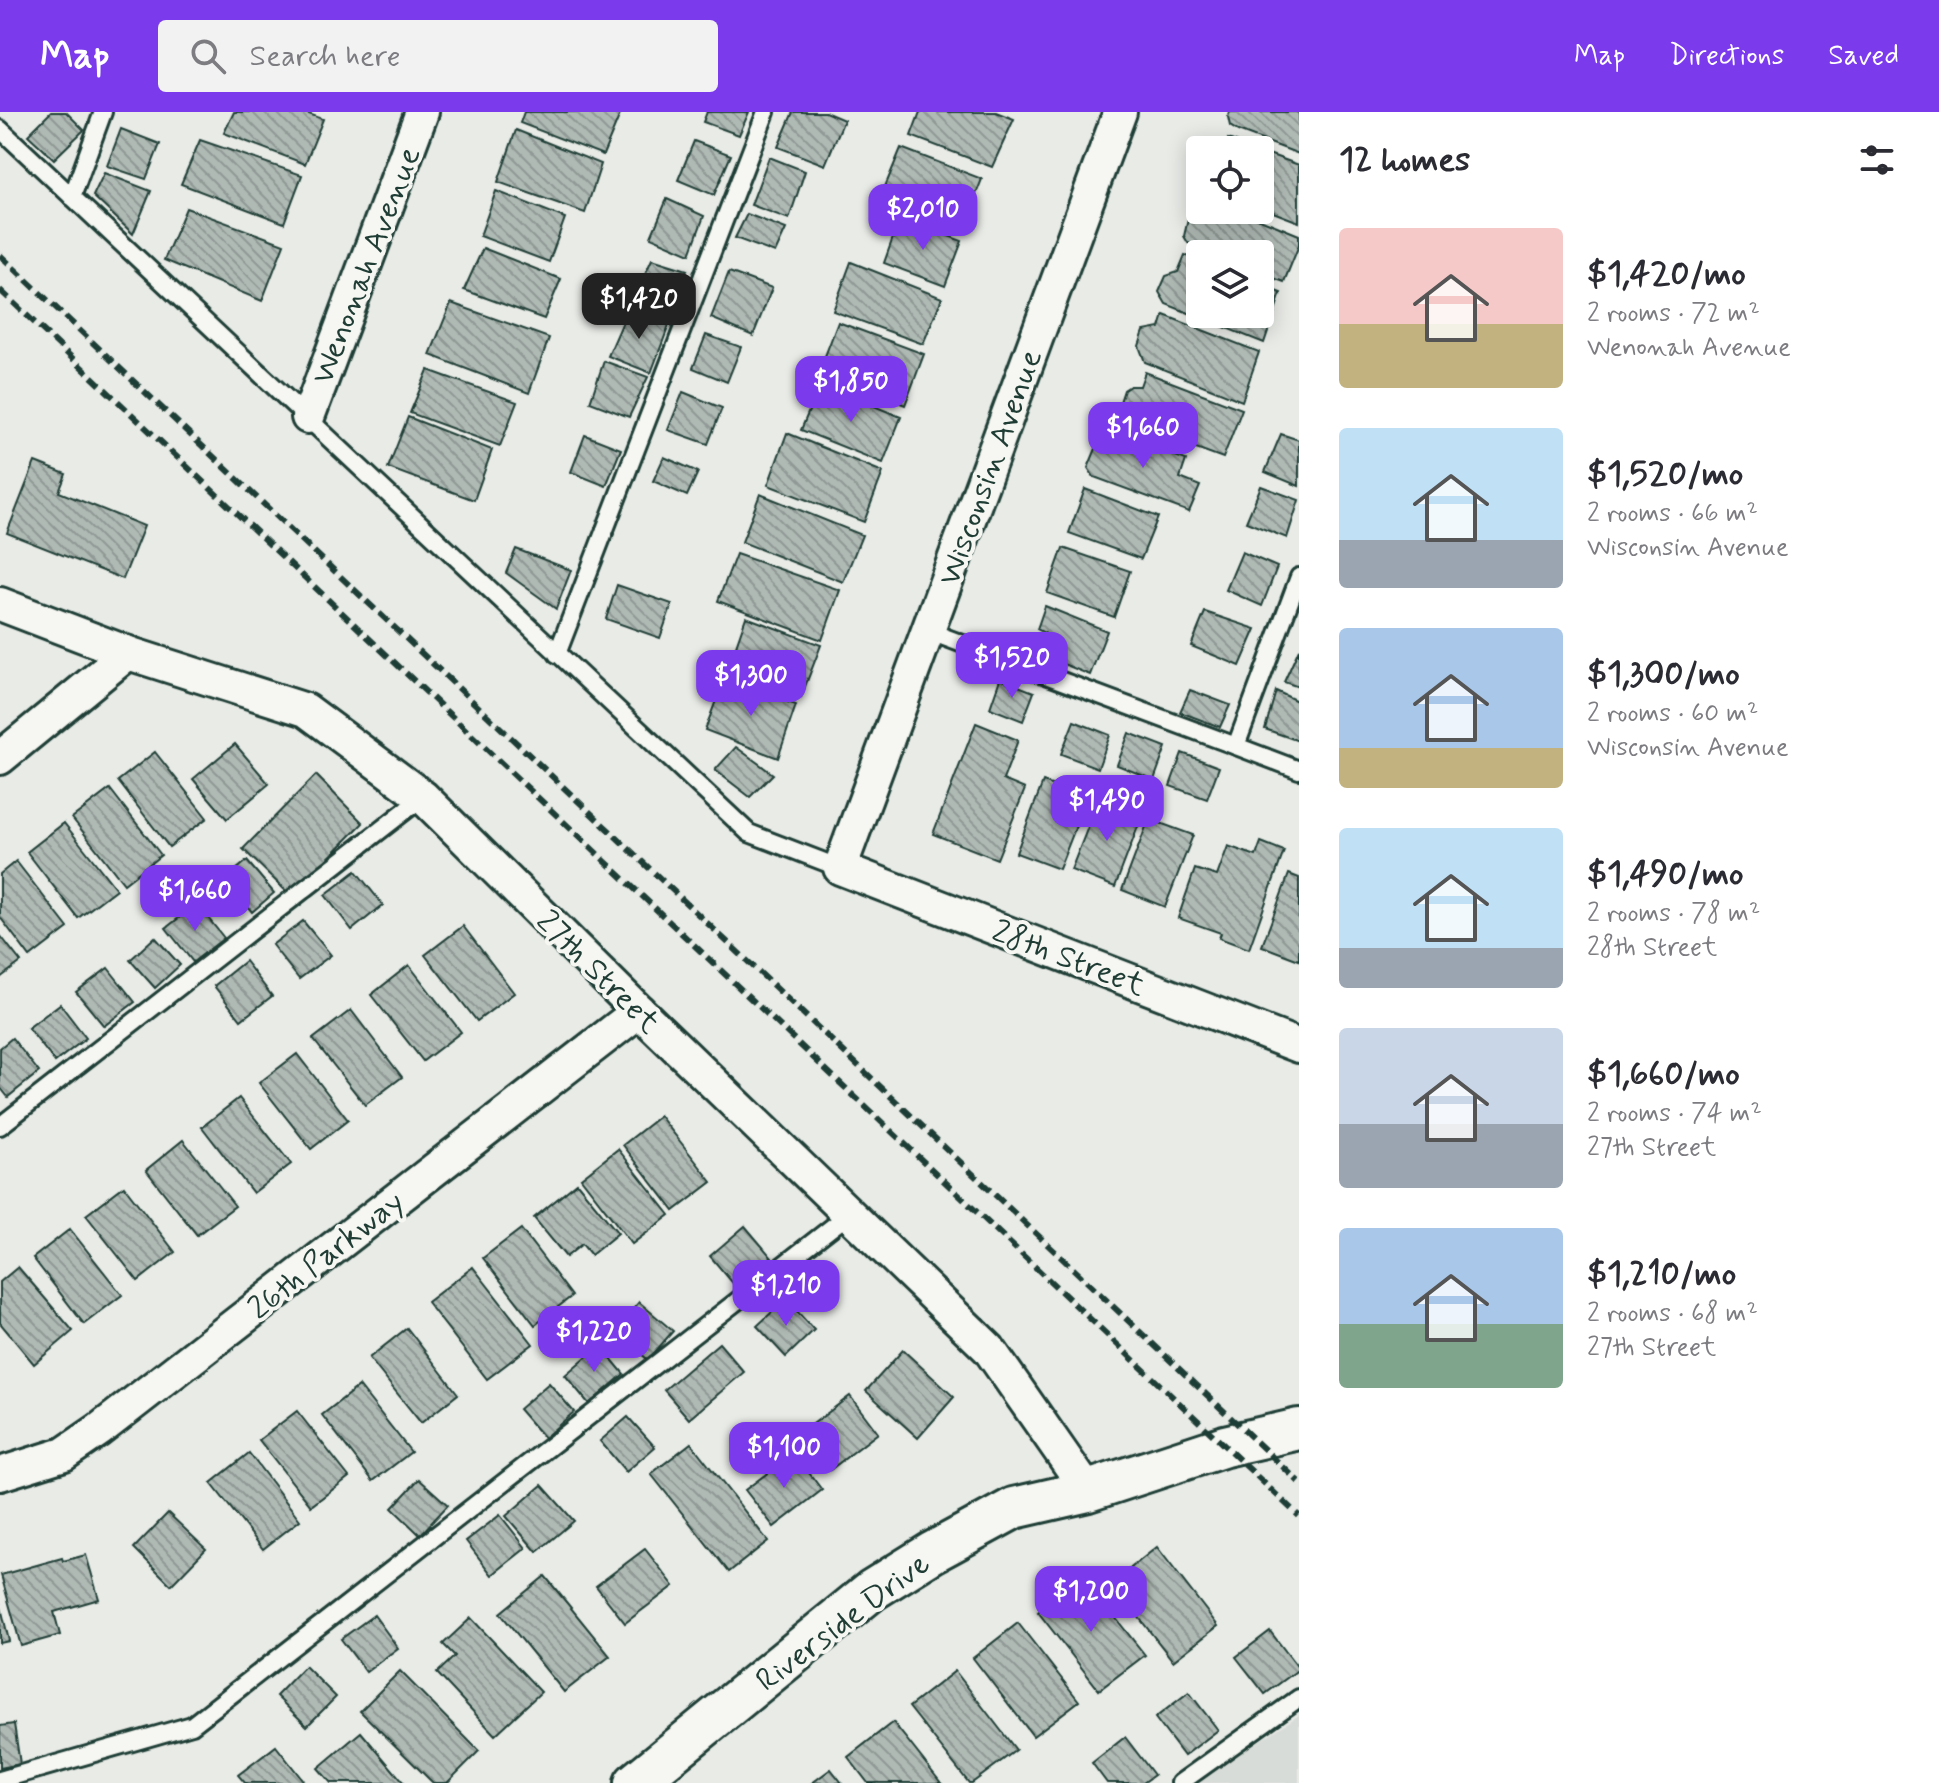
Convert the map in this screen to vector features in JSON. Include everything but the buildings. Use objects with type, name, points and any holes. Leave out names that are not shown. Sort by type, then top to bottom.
[{"type":"street","name":"Wenonah Avenue","points":[[308,417],[422,112]]},
{"type":"street","name":"Wisconsin Avenue","points":[[840,868],[1120,112]]},
{"type":"street","name":"27th Street","points":[[0,604],[128,653],[306,710],[423,797],[989,1349],[1088,1491]]},
{"type":"street","points":[[0,758],[128,653]]},
{"type":"street","name":"28th Street","points":[[840,868],[1299,1046]]},
{"type":"street","name":"26th Parkway","points":[[0,1474],[64,1454],[99,1430],[639,1011]]},
{"type":"street","name":"Riverside Drive","points":[[635,1783],[872,1590],[933,1552],[1014,1508],[1088,1491],[1225,1446],[1299,1429]]},
{"type":"lane","points":[[72,197],[103,112]]},
{"type":"lane","points":[[557,654],[766,112]]},
{"type":"lane","points":[[0,129],[749,833],[840,868]]},
{"type":"lane","points":[[1236,746],[1299,577]]},
{"type":"lane","points":[[928,631],[1299,770]]},
{"type":"lane","points":[[0,1126],[423,797]]},
{"type":"lane","points":[[0,1780],[192,1725],[849,1214]]},
{"type":"lane","points":[[1180,1783],[1299,1698]]},
{"type":"shaded area","points":[[1299,1715],[1299,1783],[1195,1783]]},
{"type":"railway","points":[[0,255],[1299,1482]]},
{"type":"railway","points":[[0,290],[1299,1516]]}]
